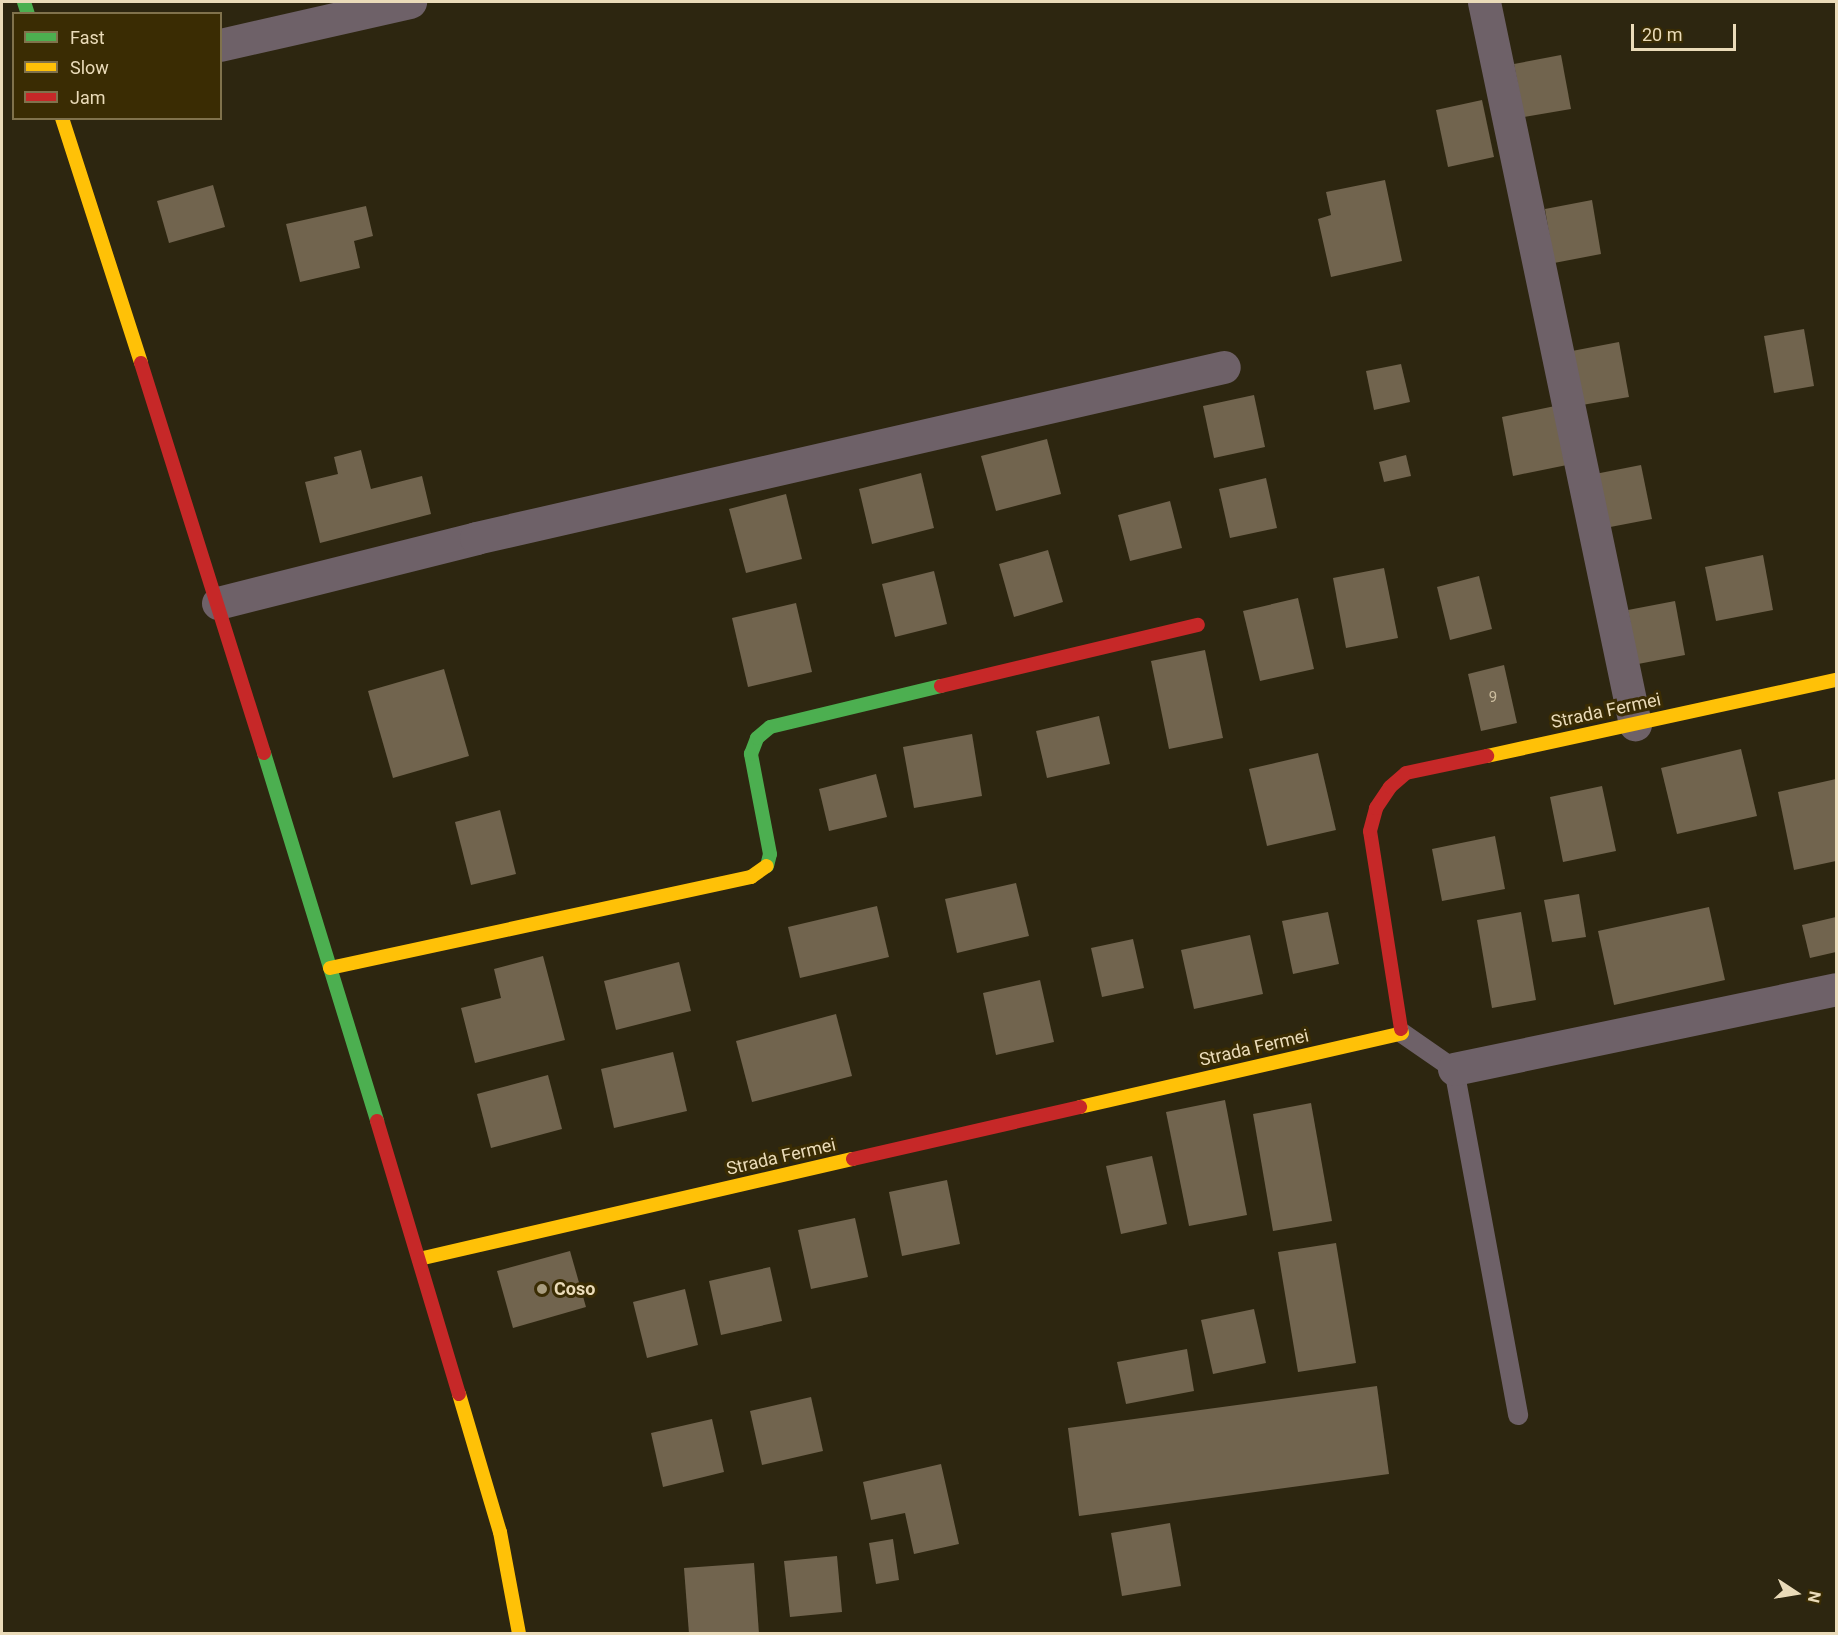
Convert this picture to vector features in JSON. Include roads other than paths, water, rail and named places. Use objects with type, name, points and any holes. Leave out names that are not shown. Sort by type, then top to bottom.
[{"type":"street","points":[[222,45],[410,2]]},
{"type":"street","points":[[1484,2],[1635,724]]},
{"type":"street","points":[[63,120],[218,603],[419,1259],[500,1532],[519,1634]]},
{"type":"street","points":[[218,603],[476,538],[1224,367]]},
{"type":"street","points":[[330,968],[751,876],[766,870],[770,854],[751,754],[757,738],[770,727],[1198,625]]},
{"type":"street","name":"Strada Fermei","points":[[419,1259],[1401,1033],[1370,831],[1376,807],[1390,787],[1406,773],[1836,680]]},
{"type":"street","points":[[1454,1069],[1836,989]]},
{"type":"lane","points":[[1401,1033],[1454,1069],[1518,1415]]},
{"type":"place","name":"Coso","points":[[542,1289]]}]
